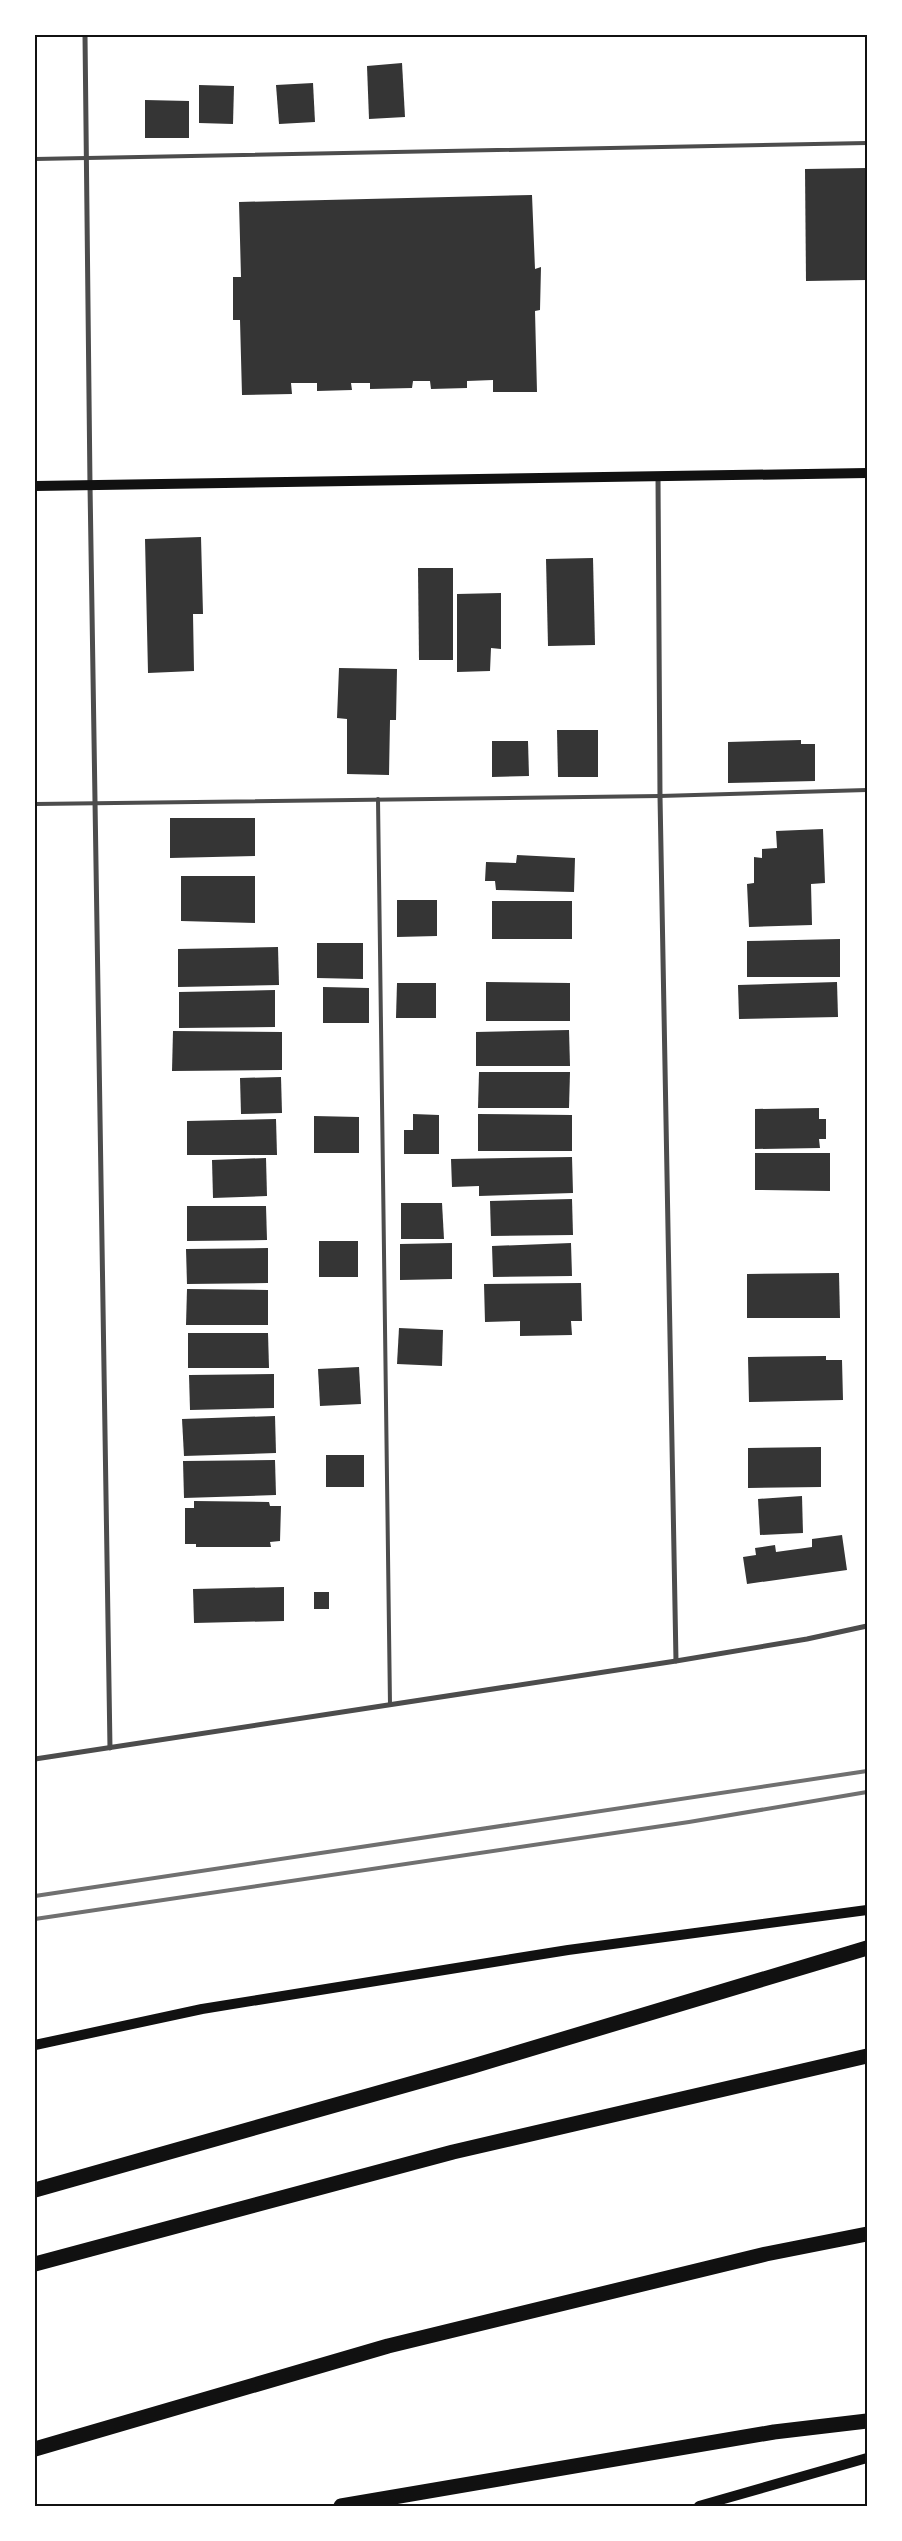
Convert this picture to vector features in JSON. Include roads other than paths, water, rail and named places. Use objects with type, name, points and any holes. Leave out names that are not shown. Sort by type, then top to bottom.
[{"type":"highway","points":[[35,2190],[480,2065],[867,1948]]},
{"type":"highway","points":[[35,2264],[453,2152],[867,2056]]},
{"type":"highway","points":[[35,2450],[388,2346],[766,2254],[867,2234]]},
{"type":"highway","points":[[342,2506],[774,2432],[867,2421]]},
{"type":"main road","points":[[35,486],[867,473]]},
{"type":"main road","points":[[35,2045],[202,2009],[568,1950],[867,1910]]},
{"type":"main road","points":[[699,2506],[867,2458]]},
{"type":"street","points":[[85,35],[94,802],[110,1748]]},
{"type":"street","points":[[658,476],[660,796],[676,1661]]},
{"type":"street","points":[[35,1759],[676,1661],[806,1639],[867,1626]]},
{"type":"lane","points":[[35,159],[867,143]]},
{"type":"lane","points":[[35,804],[660,796],[867,790]]},
{"type":"lane","points":[[378,799],[390,1705]]},
{"type":"railway","points":[[35,1896],[867,1771]]},
{"type":"railway","points":[[35,1919],[689,1822],[867,1792]]}]
